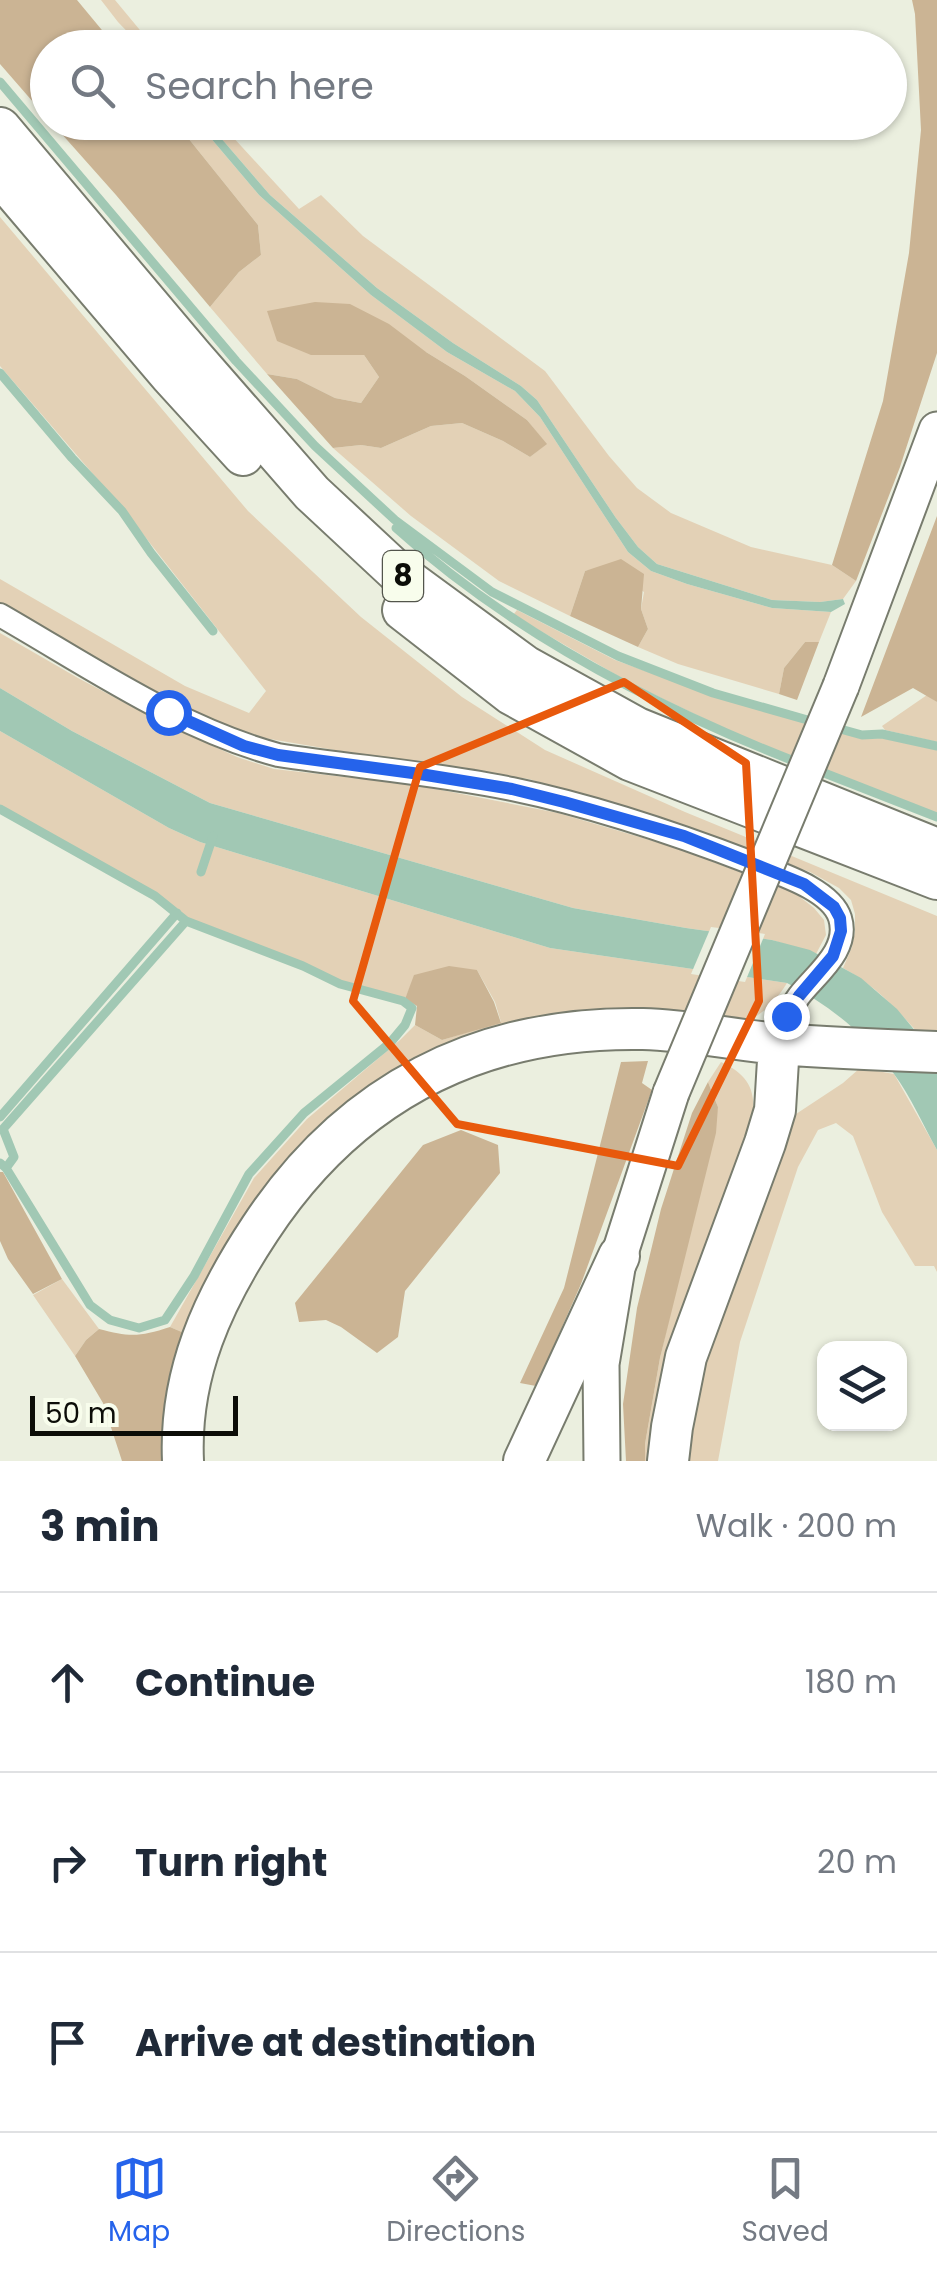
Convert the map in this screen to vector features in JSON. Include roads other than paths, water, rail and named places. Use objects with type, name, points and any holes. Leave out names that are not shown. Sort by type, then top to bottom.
[{"type":"highway","name":"8","points":[[0,128],[312,493],[398,573],[525,666],[637,728],[937,849]]},
{"type":"highway","name":"8","points":[[0,175],[292,509],[376,589],[511,694],[630,760],[937,879]]},
{"type":"highway","points":[[183,1461],[182,1426],[188,1383],[205,1330],[244,1253],[279,1200],[330,1143],[376,1105],[440,1067],[566,1032],[645,1030],[778,1044],[937,1052]]},
{"type":"highway","points":[[668,1461],[686,1358],[774,1110],[778,1044]]},
{"type":"highway","points":[[524,1461],[619,1256]]},
{"type":"main road","points":[[602,1461],[601,1364],[619,1256],[671,1093],[841,686],[937,430]]},
{"type":"street","points":[[0,615],[168,712],[244,746],[278,755],[512,789],[684,836],[804,884],[834,907],[841,931],[833,956],[786,1016],[778,1044]]},
{"type":"waterway","points":[[0,82],[30,117]]},
{"type":"waterway","points":[[49,140],[236,361],[315,446],[395,520],[492,592],[618,656],[713,693],[818,723]]},
{"type":"waterway","points":[[0,373],[122,511],[213,631]]},
{"type":"waterway","points":[[396,528],[488,601],[587,664],[692,717],[799,763]]},
{"type":"waterway","points":[[833,727],[937,746]]},
{"type":"waterway","points":[[814,769],[937,817]]},
{"type":"waterway","points":[[0,809],[155,896],[186,921],[340,984],[403,1001],[412,1008],[405,1025],[390,1043],[304,1113],[249,1174],[194,1276],[165,1320],[139,1328],[110,1320],[90,1305],[0,1163]]},
{"type":"waterway","points":[[201,872],[213,836]]},
{"type":"waterway","points":[[0,1117],[177,913]]},
{"type":"waterway","points":[[6,1168],[14,1157],[3,1129],[186,921]]}]
